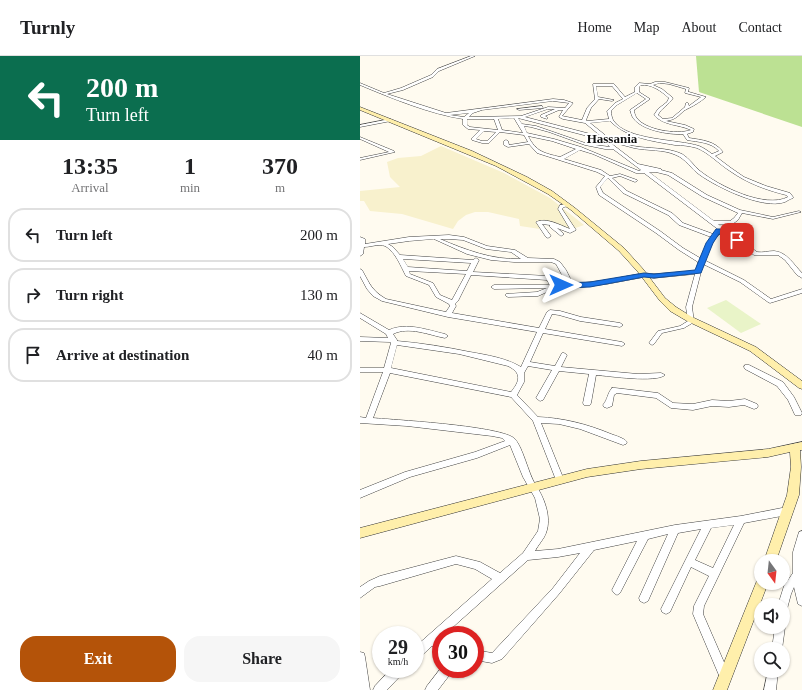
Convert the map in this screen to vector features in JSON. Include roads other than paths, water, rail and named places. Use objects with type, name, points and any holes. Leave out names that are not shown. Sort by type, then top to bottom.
[{"type":"street","points":[[384,94],[402,89],[432,76],[438,70],[474,56]]},
{"type":"street","points":[[637,92],[638,85],[658,82],[688,89],[686,91],[704,97],[692,106],[686,105],[673,119],[662,120]]},
{"type":"street","points":[[360,84],[384,94],[445,114],[466,117],[518,117],[548,108]]},
{"type":"street","points":[[637,92],[648,100],[632,110],[633,117],[636,121],[656,129],[685,134],[690,133],[693,130],[687,126],[662,120],[657,116],[656,113],[659,108],[669,102],[671,98],[651,84]]},
{"type":"street","points":[[597,98],[594,87],[597,85],[613,85],[624,98]]},
{"type":"street","points":[[620,94],[624,90]]},
{"type":"street","points":[[518,117],[634,147],[680,155],[700,173],[712,181],[750,197],[775,202],[786,200],[791,197],[788,194],[762,187],[746,180],[728,169],[712,155],[696,146],[634,135],[618,127],[610,120],[609,111],[624,98],[637,92]]},
{"type":"street","points":[[597,98],[612,100]]},
{"type":"street","points":[[580,121],[589,106],[597,98]]},
{"type":"street","points":[[445,114],[553,100],[571,103],[561,113],[561,116],[586,122],[610,120]]},
{"type":"street","points":[[466,117],[540,107],[565,109]]},
{"type":"street","points":[[546,118],[542,116],[559,108]]},
{"type":"street","points":[[360,110],[370,112],[390,120],[501,167],[567,204],[626,254],[667,304],[691,319],[748,346],[802,386]]},
{"type":"street","points":[[475,111],[466,117],[465,125],[467,127],[498,132],[525,134],[547,139],[580,148],[637,172],[659,170]]},
{"type":"street","points":[[585,112],[584,119],[586,122],[604,136],[604,139]]},
{"type":"street","points":[[483,130],[473,139],[486,143],[498,132],[500,128],[489,113]]},
{"type":"street","points":[[518,117],[530,143],[538,152],[596,169],[608,176],[620,189],[670,214],[681,224],[714,236]]},
{"type":"street","points":[[360,126],[390,120]]},
{"type":"street","points":[[580,121],[713,222],[720,230],[756,254],[775,253],[781,255],[802,276]]},
{"type":"street","points":[[521,125],[528,124],[602,148],[614,148]]},
{"type":"street","points":[[547,139],[559,134]]},
{"type":"street","points":[[685,134],[688,139],[703,142],[718,148],[721,152],[712,155]]},
{"type":"street","points":[[360,159],[393,152],[361,139]]},
{"type":"street","points":[[506,141],[506,145],[508,146],[530,143]]},
{"type":"street","points":[[560,158],[580,148]]},
{"type":"street","points":[[638,165],[659,170],[679,178],[705,196],[739,211],[772,218],[799,212]]},
{"type":"street","points":[[635,181],[620,175],[608,176],[598,186],[601,194],[653,228],[681,250],[699,267]]},
{"type":"street","points":[[548,236],[539,222],[542,221],[573,230],[560,209],[562,206],[567,204]]},
{"type":"street","points":[[652,343],[660,332],[691,322],[689,307],[699,267],[714,236],[739,215],[739,211]]},
{"type":"street","points":[[713,222],[730,223]]},
{"type":"street","points":[[551,224],[561,234]]},
{"type":"street","points":[[363,246],[409,238],[464,239],[486,247],[513,251],[526,260]]},
{"type":"street","points":[[433,238],[477,260]]},
{"type":"street","points":[[360,239],[363,240],[363,246],[360,254]]},
{"type":"street","points":[[382,242],[389,246],[399,257],[407,270],[408,275],[431,284],[438,296],[452,304]]},
{"type":"street","points":[[399,257],[509,261],[550,259],[558,263],[571,286]]},
{"type":"street","points":[[448,315],[468,273],[477,260]]},
{"type":"street","points":[[494,287],[571,286],[596,284],[644,275],[654,276],[699,267],[718,268],[742,281],[770,301],[802,291]]},
{"type":"street","points":[[407,270],[548,278],[551,279],[556,286]]},
{"type":"street","points":[[360,271],[370,289],[379,298],[448,315],[541,329],[622,344]]},
{"type":"street","points":[[508,296],[538,294],[556,286]]},
{"type":"street","points":[[513,395],[521,383],[521,373],[548,314],[553,312],[580,319],[620,325]]},
{"type":"street","points":[[360,315],[389,333],[394,341],[387,370],[364,420],[492,433],[504,436],[512,441],[527,477],[540,497],[544,519],[540,537],[526,556],[424,646]]},
{"type":"street","points":[[360,321],[372,322]]},
{"type":"street","points":[[389,333],[395,330],[405,329],[445,336]]},
{"type":"street","points":[[360,339],[394,341],[498,360],[517,367],[521,373]]},
{"type":"street","points":[[540,398],[564,355]]},
{"type":"street","points":[[525,363],[556,369],[648,376],[661,375]]},
{"type":"street","points":[[747,367],[780,384],[791,399],[798,413]]},
{"type":"street","points":[[360,370],[387,370],[513,395],[536,420],[560,480]]},
{"type":"street","points":[[587,403],[593,372]]},
{"type":"street","points":[[607,405],[609,404],[611,394],[615,390],[658,396],[672,405],[693,407],[712,403],[734,404],[745,402],[754,406]]},
{"type":"street","points":[[536,420],[558,422],[589,428],[623,442]]},
{"type":"street","points":[[360,494],[408,474],[477,455],[512,441]]},
{"type":"street","points":[[360,533],[587,473],[641,465],[754,455],[799,447],[793,495],[772,554]]},
{"type":"street","points":[[526,556],[543,555],[675,529],[741,520],[787,511]]},
{"type":"street","points":[[726,677],[698,614],[699,606],[741,520]]},
{"type":"street","points":[[666,609],[708,524]]},
{"type":"street","points":[[644,598],[675,529]]},
{"type":"street","points":[[616,590],[645,535]]},
{"type":"street","points":[[802,535],[797,552],[802,601]]},
{"type":"street","points":[[484,657],[492,658],[498,655],[556,591],[591,546]]},
{"type":"street","points":[[360,593],[380,580],[456,560],[477,565],[500,578]]},
{"type":"street","points":[[690,562],[715,574]]},
{"type":"street","points":[[784,598],[789,585],[798,570]]},
{"type":"street","points":[[720,690],[759,590]]},
{"type":"street","points":[[360,657],[364,690]]},
{"type":"street","points":[[379,690],[390,678]]},
{"type":"street","points":[[431,690],[440,678]]},
{"type":"street","points":[[770,690],[772,678]]},
{"type":"district","name":"Hassania","points":[[612,138]]}]
